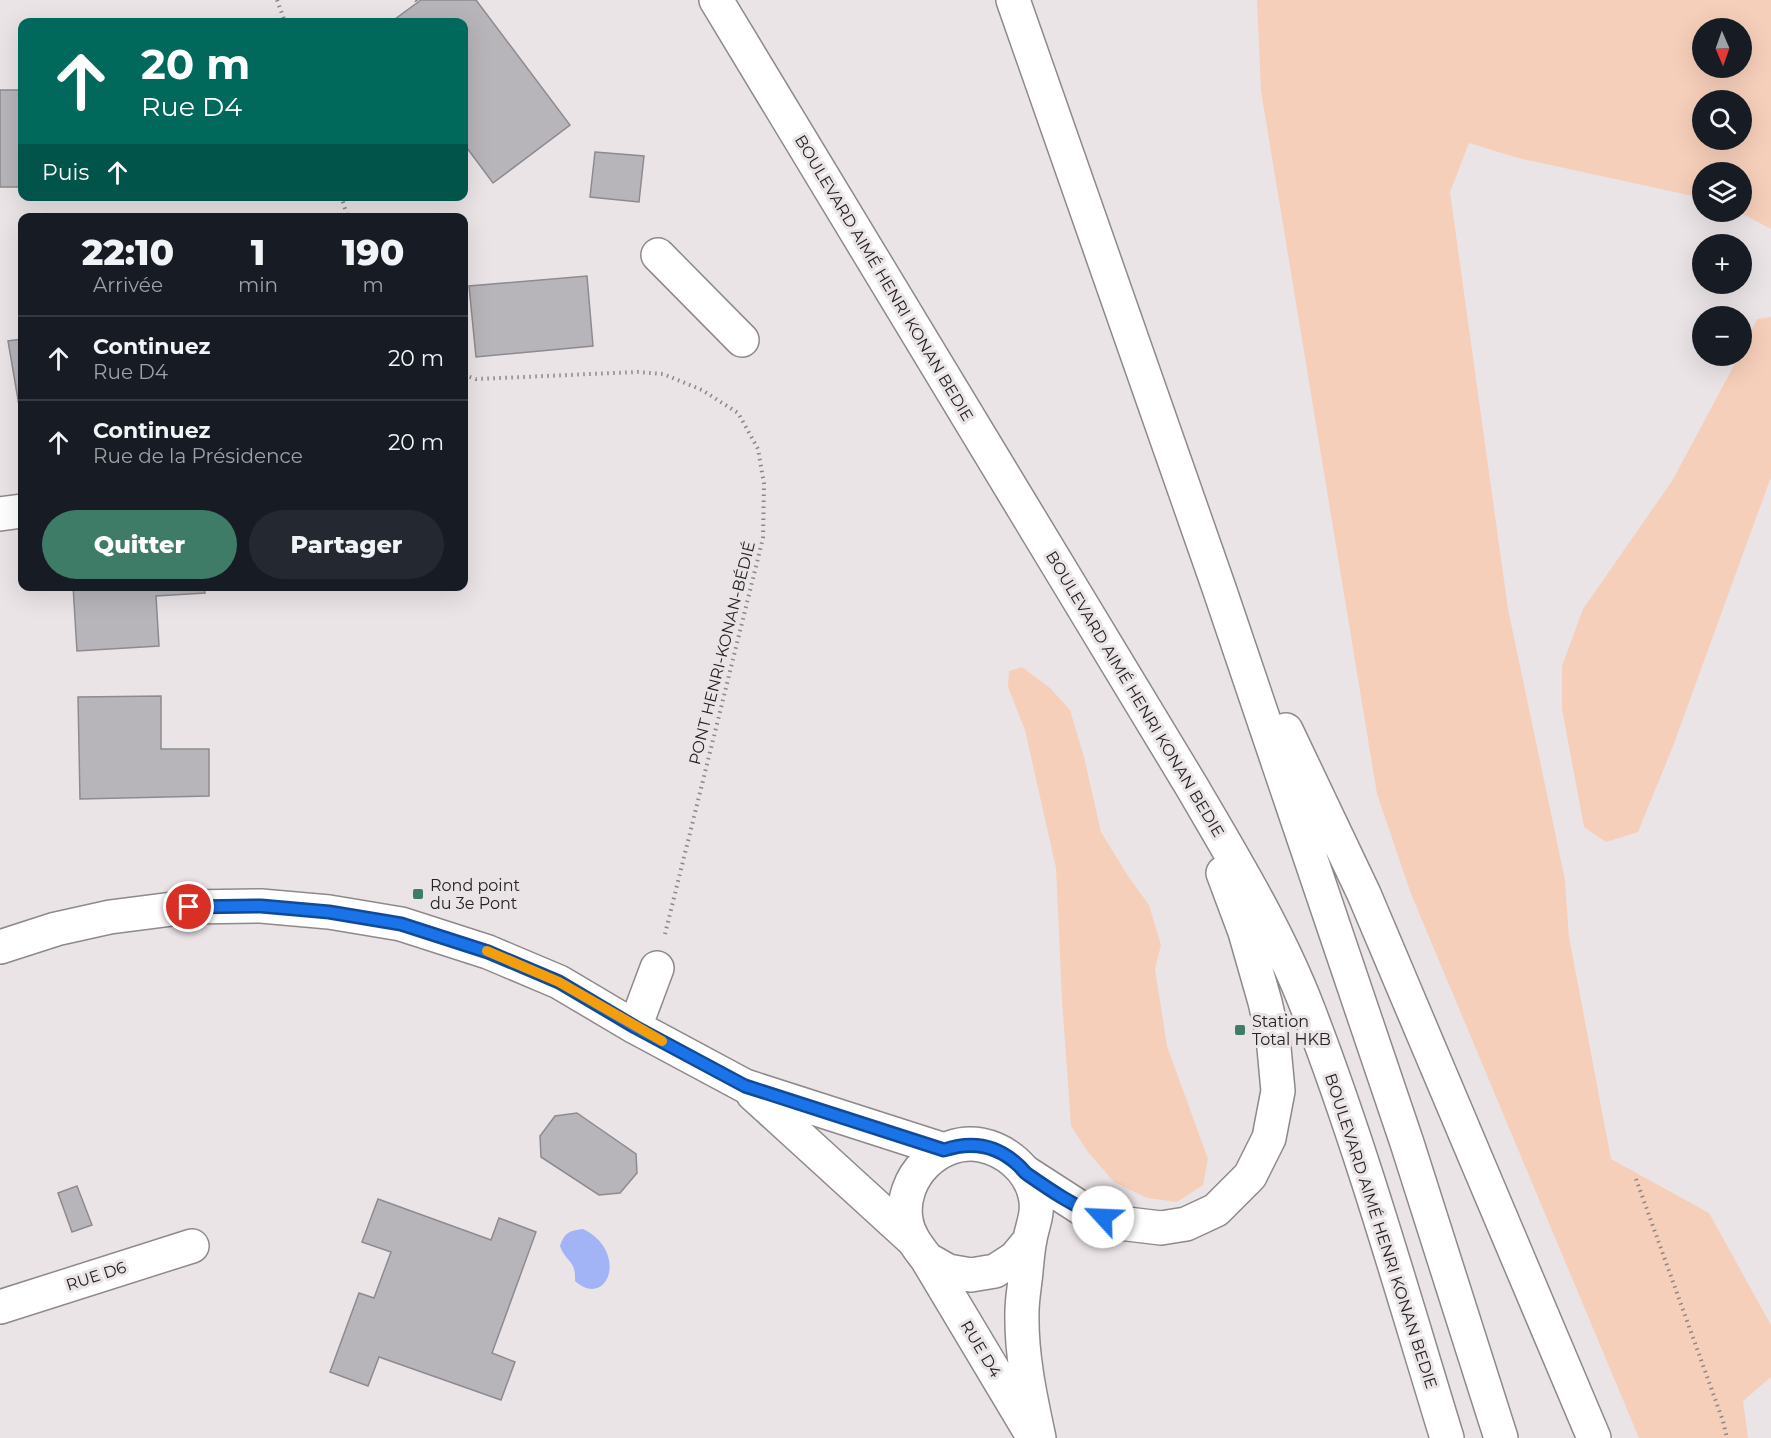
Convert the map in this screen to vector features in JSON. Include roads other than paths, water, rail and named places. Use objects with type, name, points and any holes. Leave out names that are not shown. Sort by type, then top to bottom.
[{"type":"main road","name":"BOULEVARD AIMÉ HENRI KONAN BEDIE","points":[[716,0],[1192,787],[1277,939],[1308,1008],[1359,1153],[1447,1438]]},
{"type":"main road","points":[[1014,0],[1219,588],[1407,1143],[1501,1438]]},
{"type":"main road","points":[[658,255],[742,340]]},
{"type":"main road","points":[[0,514],[18,512]]},
{"type":"main road","points":[[1219,588],[1364,894],[1594,1438]]},
{"type":"main road","points":[[1025,1172],[1087,1212],[1119,1223],[1161,1228],[1186,1224],[1216,1210],[1250,1176],[1269,1138],[1278,1090],[1267,1014],[1245,932],[1192,787]]},
{"type":"main road","points":[[0,946],[56,929],[110,917],[189,907],[261,906],[329,912],[401,924],[488,952],[559,982],[635,1027],[745,1086],[944,1150]]},
{"type":"main road","points":[[635,1027],[657,968]]},
{"type":"main road","points":[[745,1086],[920,1250],[948,1271],[972,1275],[995,1271],[1015,1258],[1030,1240]]},
{"type":"main road","name":"RUE D4","points":[[1034,1438],[920,1250],[906,1220],[906,1198],[913,1178],[926,1161],[944,1150],[957,1146],[979,1145],[1001,1151],[1025,1172],[1035,1194],[1036,1217],[1030,1240],[1022,1311],[1027,1383],[1039,1438]]},
{"type":"main road","name":"RUE D6","points":[[0,1307],[192,1246]]},
{"type":"water","points":[[583,1229],[597,1239],[606,1251],[610,1263],[609,1274],[604,1283],[596,1288],[586,1288],[575,1281],[574,1269],[560,1246],[568,1233]]},
{"type":"place","name":"Rond point du 3e Pont","points":[[418,894]]},
{"type":"place","name":"Station Total HKB","points":[[1240,1030]]}]
